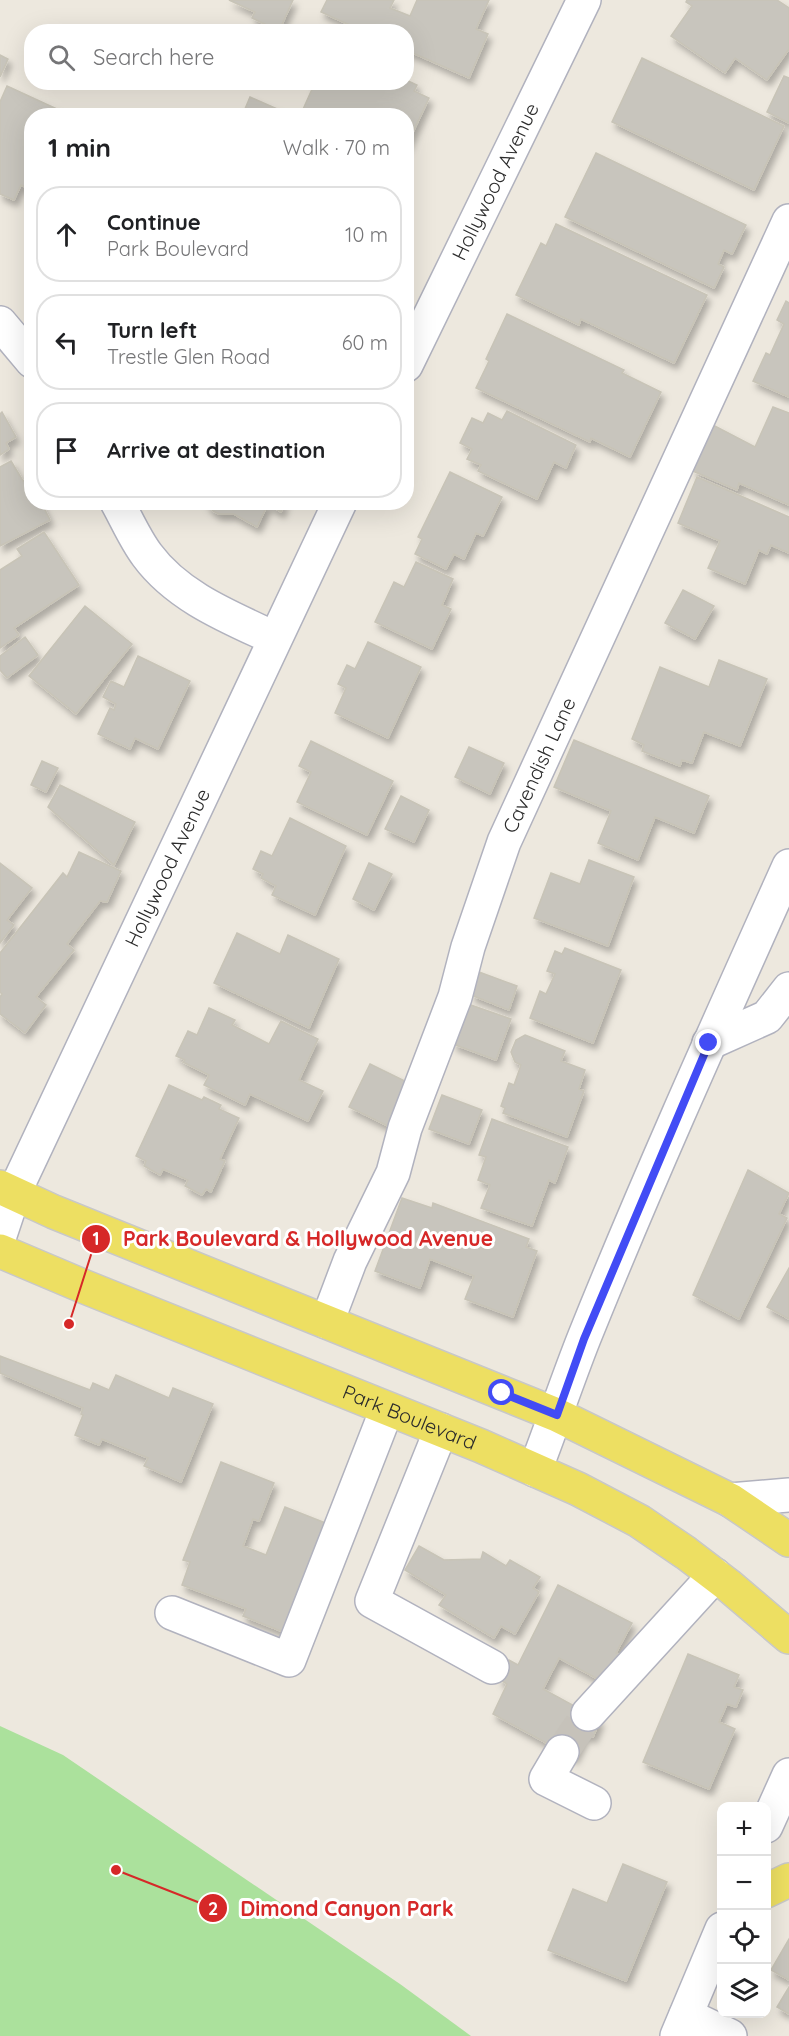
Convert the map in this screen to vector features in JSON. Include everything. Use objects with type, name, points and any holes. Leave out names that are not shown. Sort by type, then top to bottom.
[{"type":"main road","points":[[7,1190],[65,1216],[557,1415],[730,1500],[789,1540]]},
{"type":"main road","name":"Park Boulevard","points":[[0,1251],[441,1430],[578,1489],[639,1521],[715,1575],[789,1637]]},
{"type":"main road","points":[[771,1889],[789,1880]]},
{"type":"street","name":"Hollywood Avenue","points":[[414,349],[584,0]]},
{"type":"street","name":"Cavendish Lane","points":[[327,1322],[350,1261],[393,1173],[405,1128],[456,997],[468,947],[504,842],[789,221]]},
{"type":"street","points":[[0,323],[24,352]]},
{"type":"street","points":[[122,510],[147,555],[174,583],[212,609],[274,638]]},
{"type":"street","name":"Hollywood Avenue","points":[[0,1235],[7,1190],[336,510]]},
{"type":"street","points":[[534,1470],[557,1415],[584,1339],[709,1043],[789,866]]},
{"type":"street","points":[[709,1043],[767,1017],[789,988]]},
{"type":"street","points":[[172,1613],[289,1660],[387,1409]]},
{"type":"street","points":[[441,1430],[372,1601],[492,1667]]},
{"type":"street","points":[[730,1500],[789,1495]]},
{"type":"street","points":[[588,1714],[715,1575]]},
{"type":"street","points":[[562,1752],[546,1779],[594,1803]]},
{"type":"street","points":[[771,1815],[789,1775]]},
{"type":"street","points":[[717,1941],[681,2026],[730,2036]]},
{"type":"green space","points":[[0,1726],[63,1755],[400,1984],[471,2036],[0,2036]]},
{"type":"building","points":[[229,0],[293,0],[282,24],[264,24],[252,18],[255,12]]},
{"type":"building","points":[[327,0],[394,0],[390,8],[410,16],[417,0],[489,0],[476,29],[488,34],[469,78],[414,54],[414,24],[347,24],[321,12]]},
{"type":"building","points":[[687,0],[777,0],[789,8],[789,49],[767,80],[735,58],[725,73],[671,36],[692,6],[686,2]]},
{"type":"building","points":[[0,55],[8,59],[0,77]]},
{"type":"building","points":[[642,58],[784,126],[754,190],[612,122]]},
{"type":"building","points":[[784,76],[789,78],[789,123],[767,112]]},
{"type":"building","points":[[414,84],[417,85],[414,91],[429,98],[414,130],[414,108],[304,108],[312,90],[414,90]]},
{"type":"building","points":[[7,86],[55,108],[24,108],[24,186],[21,185],[14,200],[0,194],[0,102]]},
{"type":"building","points":[[250,97],[275,108],[245,108]]},
{"type":"building","points":[[596,153],[746,225],[732,254],[724,250],[718,264],[724,267],[714,288],[565,217]]},
{"type":"building","points":[[556,224],[707,295],[674,363],[581,319],[579,325],[516,295],[541,243],[546,246]]},
{"type":"building","points":[[786,301],[789,303],[789,397],[753,381],[766,353],[770,355],[784,324],[777,320]]},
{"type":"building","points":[[507,314],[624,370],[622,373],[661,392],[630,457],[591,438],[590,442],[476,388],[489,361],[486,359]]},
{"type":"building","points":[[773,407],[789,413],[789,505],[739,483],[737,490],[693,471],[713,425],[755,447]]},
{"type":"building","points":[[507,411],[576,445],[566,468],[554,462],[537,499],[478,471],[481,465],[467,459],[472,449],[460,443],[472,418],[483,423],[488,413],[502,420]]},
{"type":"building","points":[[2,412],[16,437],[6,443],[9,449],[0,455],[0,414]]},
{"type":"building","points":[[11,461],[24,481],[24,510],[45,510],[50,520],[0,546],[0,467]]},
{"type":"building","points":[[450,472],[502,497],[483,536],[476,533],[464,559],[454,554],[446,569],[415,554],[422,539],[418,537]]},
{"type":"building","points":[[697,477],[789,517],[789,553],[771,545],[767,554],[759,550],[745,584],[708,568],[720,541],[678,523]]},
{"type":"building","points":[[265,510],[257,527],[234,514],[219,514],[213,511]]},
{"type":"building","points":[[44,532],[79,585],[14,628],[19,635],[0,648],[0,570],[22,556],[17,549]]},
{"type":"building","points":[[416,562],[453,579],[442,605],[451,609],[432,649],[375,622],[394,582],[404,587]]},
{"type":"building","points":[[683,590],[714,606],[695,639],[665,623]]},
{"type":"building","points":[[85,606],[132,644],[76,714],[29,676]]},
{"type":"building","points":[[25,637],[38,655],[7,678],[0,670],[0,656]]},
{"type":"building","points":[[368,642],[421,667],[388,738],[335,713],[346,688],[338,684],[347,665],[355,669]]},
{"type":"building","points":[[138,656],[190,681],[158,749],[135,738],[130,749],[98,734],[110,708],[114,710],[116,704],[103,697],[111,681],[124,687]]},
{"type":"building","points":[[719,660],[767,679],[740,746],[704,732],[692,763],[682,760],[680,766],[642,751],[644,745],[632,739],[660,667],[709,687]]},
{"type":"building","points":[[574,740],[709,796],[694,833],[655,817],[638,860],[598,843],[611,811],[554,787]]},
{"type":"building","points":[[311,741],[393,781],[367,835],[297,802],[311,772],[299,766]]},
{"type":"building","points":[[469,747],[504,763],[490,794],[455,777]]},
{"type":"building","points":[[42,761],[58,768],[46,792],[31,785]]},
{"type":"building","points":[[60,785],[135,822],[114,865],[48,807]]},
{"type":"building","points":[[401,796],[429,810],[414,842],[385,829]]},
{"type":"building","points":[[290,818],[346,846],[315,915],[272,895],[276,886],[261,878],[263,874],[253,869],[261,851],[272,856]]},
{"type":"building","points":[[79,852],[121,871],[107,902],[100,901],[67,944],[74,950],[36,997],[46,1005],[25,1033],[0,1014],[2,994],[0,992],[0,953],[63,873],[67,877]]},
{"type":"building","points":[[589,860],[634,877],[608,946],[534,918],[551,873],[580,884]]},
{"type":"building","points":[[0,863],[32,888],[7,920],[14,925],[0,943]]},
{"type":"building","points":[[369,863],[392,874],[374,910],[353,899]]},
{"type":"building","points":[[237,933],[280,954],[288,935],[339,959],[309,1028],[214,983]]},
{"type":"building","points":[[565,948],[621,970],[593,1043],[530,1018],[540,991],[546,994],[555,974],[547,971],[555,951],[562,954]]},
{"type":"building","points":[[479,972],[517,986],[509,1010],[471,995]]},
{"type":"building","points":[[468,1004],[511,1019],[496,1060],[453,1044]]},
{"type":"building","points":[[209,1008],[235,1020],[232,1025],[269,1044],[281,1021],[318,1039],[299,1080],[323,1091],[308,1121],[250,1094],[245,1105],[204,1085],[209,1075],[176,1056],[188,1031],[197,1035]]},
{"type":"building","points":[[525,1035],[565,1051],[561,1061],[585,1070],[579,1089],[584,1091],[567,1137],[503,1113],[505,1108],[501,1106],[509,1083],[514,1085],[521,1065],[515,1062],[511,1052],[516,1040]]},
{"type":"building","points":[[370,1064],[411,1084],[390,1127],[349,1107]]},
{"type":"building","points":[[169,1085],[202,1100],[204,1097],[221,1105],[219,1109],[239,1118],[220,1159],[225,1161],[211,1192],[206,1189],[202,1195],[185,1186],[188,1180],[163,1169],[160,1175],[144,1166],[146,1161],[136,1156]]},
{"type":"building","points":[[442,1095],[482,1110],[469,1144],[429,1129]]},
{"type":"building","points":[[492,1119],[568,1147],[555,1183],[549,1180],[532,1226],[481,1208],[490,1185],[478,1180],[486,1157],[479,1155]]},
{"type":"building","points":[[748,1170],[789,1193],[779,1214],[787,1218],[739,1319],[693,1295]]},
{"type":"building","points":[[402,1198],[432,1208],[433,1203],[529,1239],[526,1247],[537,1251],[513,1317],[465,1299],[474,1276],[430,1259],[420,1288],[375,1271]]},
{"type":"building","points":[[789,1268],[789,1319],[767,1307]]},
{"type":"building","points":[[0,1356],[90,1390],[93,1383],[109,1390],[116,1375],[169,1398],[173,1388],[213,1404],[181,1482],[144,1466],[148,1458],[102,1439],[99,1445],[75,1435],[83,1415],[81,1414],[83,1408],[0,1373]]},
{"type":"building","points":[[221,1462],[274,1483],[259,1521],[253,1519],[243,1546],[266,1555],[285,1507],[333,1526],[291,1635],[243,1616],[246,1609],[182,1585],[190,1562],[183,1560]]},
{"type":"building","points":[[419,1546],[444,1560],[481,1559],[483,1552],[506,1566],[510,1560],[540,1577],[533,1588],[539,1592],[515,1634],[501,1626],[494,1638],[439,1605],[446,1595],[405,1570]]},
{"type":"building","points":[[558,1585],[632,1623],[616,1653],[622,1656],[607,1684],[559,1658],[543,1689],[600,1720],[593,1737],[586,1734],[574,1758],[493,1714],[507,1684],[499,1679],[509,1660],[518,1665]]},
{"type":"building","points":[[688,1654],[739,1675],[734,1687],[743,1690],[736,1707],[727,1704],[719,1722],[735,1729],[709,1789],[643,1762]]},
{"type":"building","points":[[623,1864],[667,1882],[626,1981],[548,1950],[573,1889],[607,1903]]},
{"type":"building","points":[[789,1939],[789,1980],[771,1970]]},
{"type":"building","points":[[789,1987],[789,2014],[777,2007]]},
{"type":"tunnel","points":[[562,1752],[588,1714]]},
{"type":"place","name":"Park Boulevard & Hollywood Avenue","points":[[69,1324]]},
{"type":"place","name":"Dimond Canyon Park","points":[[116,1870]]},
{"type":"route","points":[[502,1393],[557,1415],[584,1339],[709,1043]]}]
